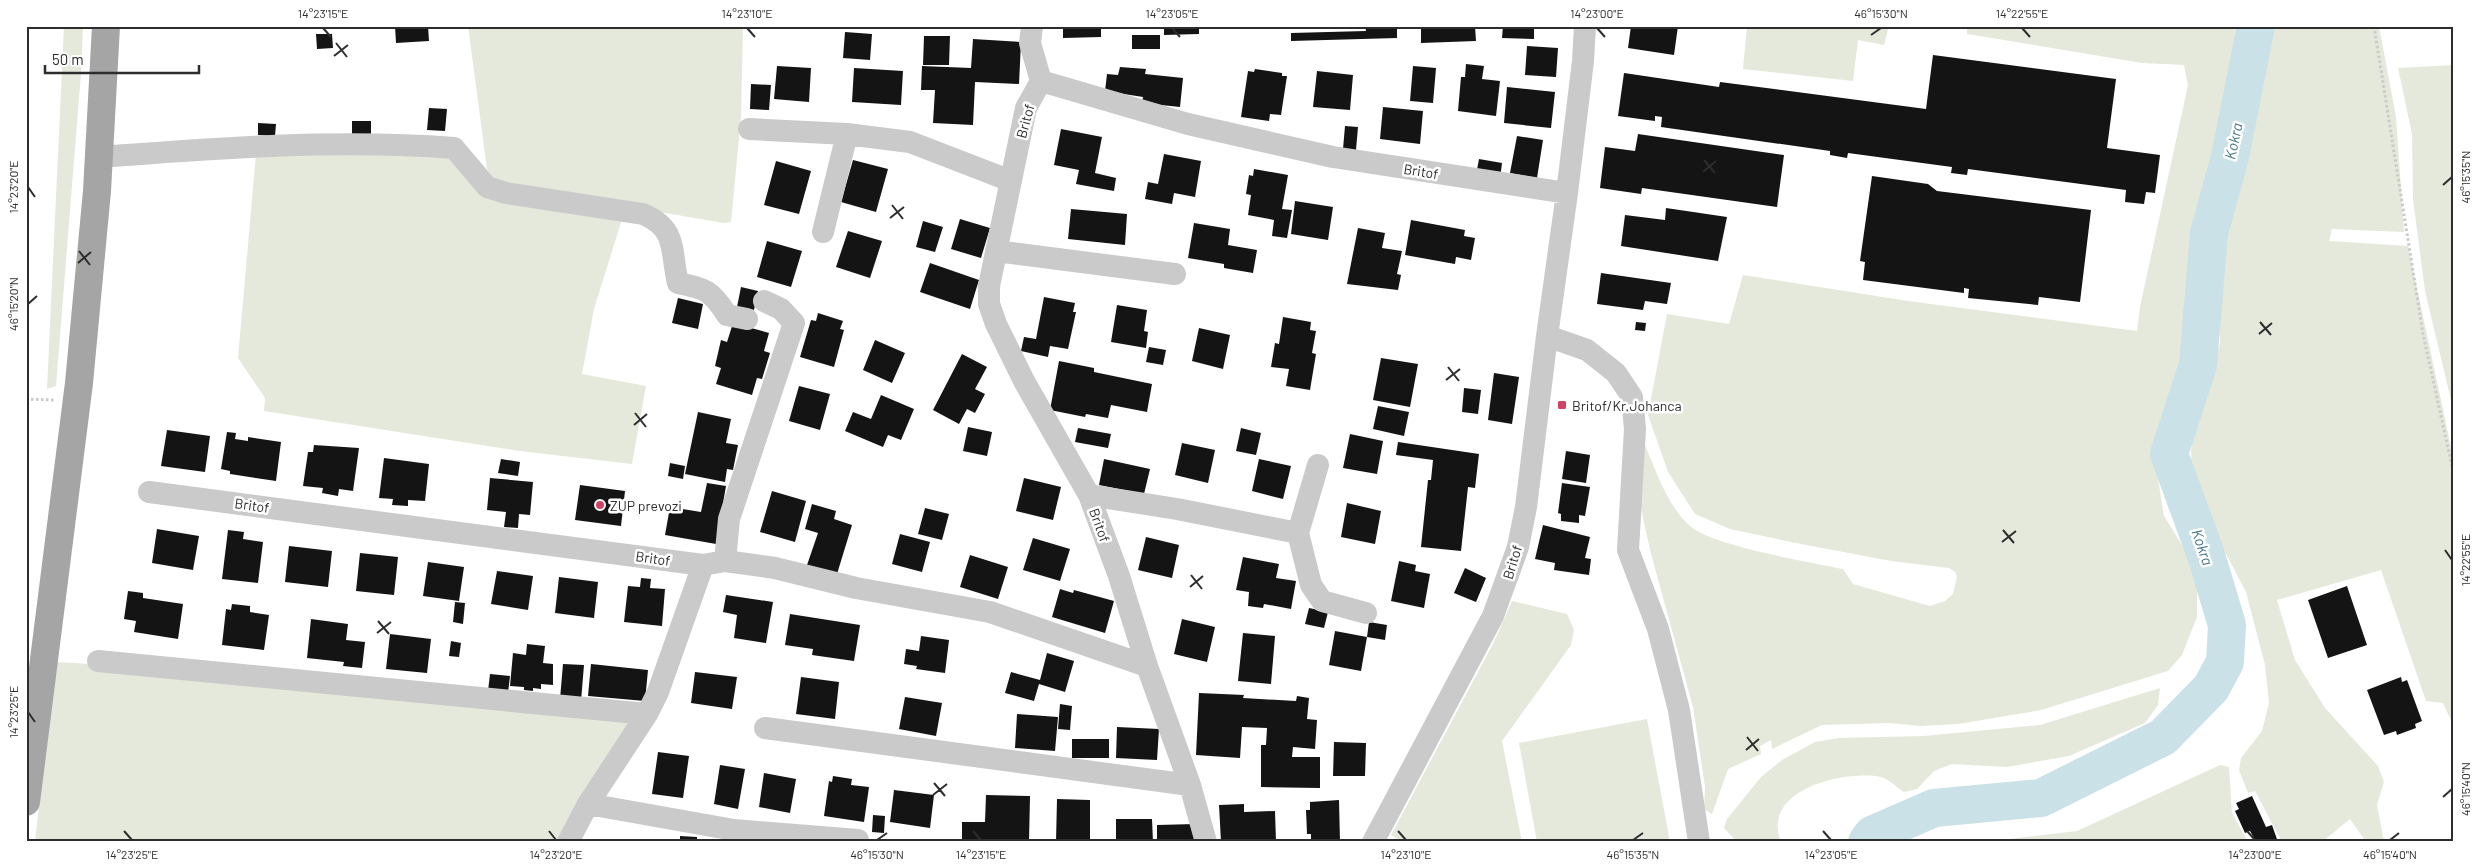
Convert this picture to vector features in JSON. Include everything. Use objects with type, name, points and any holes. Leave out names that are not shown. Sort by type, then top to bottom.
[{"type":"main road","points":[[26,802],[79,383],[99,157],[106,26]]},
{"type":"street","name":"Britof","points":[[1373,842],[1493,616],[1508,577],[1526,507],[1567,194],[1583,61],[1585,26]]},
{"type":"street","points":[[1028,32],[1040,81]]},
{"type":"street","name":"Britof","points":[[1206,842],[1190,785],[1147,666],[1119,576],[1089,495],[1024,381],[988,304],[989,286],[1026,108],[1040,81],[1188,124],[1333,158],[1567,194]]},
{"type":"street","points":[[749,129],[847,134],[910,142],[1011,181]]},
{"type":"street","points":[[823,232],[847,134]]},
{"type":"street","points":[[99,157],[218,150],[400,144],[454,148],[487,187],[506,193],[642,214],[658,221],[669,234],[678,283],[699,288],[715,296],[727,315],[747,319]]},
{"type":"street","points":[[996,251],[1175,274]]},
{"type":"street","points":[[725,561],[729,519],[794,323],[781,309],[764,301]]},
{"type":"street","points":[[1547,336],[1587,350],[1616,373],[1632,397],[1634,430],[1628,550],[1658,629],[1680,710],[1699,842]]},
{"type":"street","points":[[1318,465],[1298,533],[1311,585],[1322,601],[1366,613]]},
{"type":"street","name":"Britof","points":[[149,492],[702,565],[725,561],[775,568],[856,588],[990,612],[1147,666]]},
{"type":"street","points":[[1089,495],[1177,509],[1298,533]]},
{"type":"street","points":[[568,842],[588,804],[647,714],[658,692],[702,565]]},
{"type":"street","points":[[98,660],[647,714]]},
{"type":"street","points":[[765,728],[1190,785]]},
{"type":"street","points":[[588,804],[734,830],[858,840]]},
{"type":"path","points":[[2374,26],[2423,334],[2454,475]]},
{"type":"shaded area","points":[[64,26],[83,26],[81,73],[56,386],[47,389]]},
{"type":"shaded area","points":[[468,26],[743,26],[741,117],[731,222],[724,223],[494,184],[487,169]]},
{"type":"shaded area","points":[[1747,26],[1889,26],[1884,45],[1858,40],[1853,81],[1743,69]]},
{"type":"shaded area","points":[[1967,26],[2246,26],[2220,162],[2199,239],[2189,288],[2185,361],[2172,389],[2162,423],[2157,472],[2164,516],[2190,558],[2197,586],[2197,617],[2182,655],[2168,671],[2041,710],[1958,724],[1921,726],[1889,723],[1822,725],[1772,749],[1771,740],[1760,746],[1761,754],[1728,769],[1712,814],[1704,809],[1705,787],[1693,707],[1650,550],[1640,504],[1644,443],[1663,487],[1675,508],[1690,526],[1702,533],[1740,547],[1843,569],[1853,584],[1930,606],[1945,601],[1953,594],[1957,577],[1955,572],[1949,568],[1891,561],[1730,529],[1695,514],[1668,472],[1648,415],[1667,314],[1729,324],[1743,275],[1908,301],[2137,331],[2140,307],[2188,85],[2184,65],[2142,63],[1967,34]]},
{"type":"shaded area","points":[[2271,26],[2379,26],[2396,117],[2404,232],[2332,229],[2329,241],[2408,246],[2454,461],[2454,727],[2443,703],[2426,701],[2381,570],[2277,600],[2295,660],[2325,708],[2378,766],[2384,782],[2377,805],[2384,842],[2366,842],[2350,819],[2322,842],[2282,842],[2255,791],[2248,793],[2239,770],[2241,758],[2262,731],[2269,703],[2265,665],[2246,592],[2193,491],[2191,451],[2201,380],[2216,360],[2220,343],[2218,225],[2246,145]]},
{"type":"shaded area","points":[[2454,65],[2454,413],[2425,291],[2413,199],[2412,134],[2398,68]]},
{"type":"shaded area","points":[[256,154],[451,154],[468,172],[623,216],[594,309],[582,374],[646,386],[632,464],[520,451],[264,411],[265,398],[238,358]]},
{"type":"shaded area","points":[[1512,601],[1567,614],[1574,630],[1571,645],[1502,741],[1522,842],[1403,842],[1391,835],[1494,642]]},
{"type":"shaded area","points":[[55,662],[131,666],[633,723],[560,842],[35,842]]},
{"type":"shaded area","points":[[2160,688],[2158,705],[2145,723],[2069,756],[2007,767],[1952,764],[1934,771],[1917,789],[1904,792],[1881,777],[1847,777],[1828,781],[1810,787],[1794,796],[1783,808],[1778,824],[1781,842],[1737,842],[1724,828],[1727,819],[1761,777],[1782,760],[1815,742],[1839,738],[1924,736],[2040,725]]},
{"type":"shaded area","points":[[1647,719],[1670,842],[1537,842],[1519,743]]},
{"type":"shaded area","points":[[2220,765],[2229,767],[2232,813],[2248,842],[1983,842],[2077,831]]},
{"type":"building","points":[[395,26],[428,26],[429,41],[396,43]]},
{"type":"building","points":[[953,26],[984,26],[984,29],[953,28]]},
{"type":"building","points":[[1063,26],[1101,26],[1101,37],[1063,38]]},
{"type":"building","points":[[1164,26],[1199,26],[1199,34],[1164,35]]},
{"type":"building","points":[[1365,26],[1397,26],[1397,38],[1291,41],[1291,33],[1366,31]]},
{"type":"building","points":[[1421,26],[1475,26],[1476,41],[1421,43]]},
{"type":"building","points":[[1503,26],[1534,26],[1534,39],[1502,38]]},
{"type":"building","points":[[1631,26],[1678,26],[1674,55],[1628,48]]},
{"type":"building","points":[[845,32],[872,34],[870,60],[843,58]]},
{"type":"building","points":[[316,34],[332,34],[333,48],[317,49]]},
{"type":"building","points":[[1132,35],[1160,35],[1160,49],[1132,49]]},
{"type":"building","points":[[924,36],[950,36],[949,65],[923,65]]},
{"type":"building","points":[[973,39],[1021,42],[1019,84],[975,82],[973,125],[933,123],[935,90],[921,90],[922,66],[971,68]]},
{"type":"building","points":[[1527,46],[1558,48],[1556,77],[1525,75]]},
{"type":"building","points":[[1933,55],[2116,79],[2107,148],[2160,155],[2155,193],[2146,192],[2144,204],[2125,202],[2126,190],[1968,169],[1967,175],[1951,173],[1952,167],[1848,153],[1847,158],[1830,155],[1830,151],[1661,127],[1662,117],[1655,116],[1655,121],[1618,116],[1624,73],[1719,87],[1720,82],[1926,109]]},
{"type":"building","points":[[1466,64],[1484,66],[1482,79],[1500,81],[1496,116],[1458,111],[1461,77],[1465,77]]},
{"type":"building","points":[[777,66],[811,68],[809,102],[774,99]]},
{"type":"building","points":[[1413,66],[1436,68],[1433,103],[1410,101]]},
{"type":"building","points":[[1120,67],[1146,69],[1145,74],[1183,78],[1180,107],[1142,103],[1143,97],[1105,91],[1107,74],[1118,75]]},
{"type":"building","points":[[854,68],[903,71],[901,105],[852,102]]},
{"type":"building","points":[[1255,69],[1282,73],[1282,76],[1287,76],[1281,115],[1270,114],[1269,121],[1241,117],[1248,71],[1254,72]]},
{"type":"building","points":[[1317,71],[1353,75],[1350,110],[1313,107]]},
{"type":"building","points":[[751,84],[771,85],[769,110],[750,109]]},
{"type":"building","points":[[1507,87],[1555,92],[1551,128],[1504,123]]},
{"type":"building","points":[[1383,107],[1423,111],[1420,144],[1380,139]]},
{"type":"building","points":[[429,108],[447,109],[445,131],[427,130]]},
{"type":"building","points":[[352,121],[371,121],[371,135],[352,135]]},
{"type":"building","points":[[258,123],[276,124],[275,136],[258,135]]},
{"type":"building","points":[[1345,126],[1358,127],[1356,150],[1343,149]]},
{"type":"building","points":[[1061,129],[1102,137],[1095,173],[1116,178],[1114,191],[1076,184],[1079,170],[1054,165]]},
{"type":"building","points":[[1638,134],[1784,155],[1777,207],[1642,188],[1641,194],[1600,188],[1605,147],[1635,151]]},
{"type":"building","points":[[1517,136],[1543,140],[1537,178],[1510,173]]},
{"type":"building","points":[[1164,154],[1201,161],[1195,197],[1174,193],[1172,204],[1145,199],[1148,182],[1158,184]]},
{"type":"building","points":[[1479,159],[1502,163],[1500,179],[1476,175]]},
{"type":"building","points":[[853,160],[888,169],[876,212],[841,202]]},
{"type":"building","points":[[776,161],[811,171],[799,214],[764,205]]},
{"type":"building","points":[[1254,169],[1288,175],[1282,209],[1292,210],[1287,238],[1272,236],[1274,220],[1248,215],[1251,195],[1246,194],[1249,175],[1253,176]]},
{"type":"building","points":[[1872,176],[1928,184],[1937,191],[2091,210],[2080,302],[2039,297],[2038,305],[1968,298],[1969,289],[1964,288],[1964,293],[1863,280],[1865,262],[1860,261]]},
{"type":"building","points":[[1295,201],[1333,207],[1328,240],[1291,234]]},
{"type":"building","points":[[1666,208],[1727,217],[1718,261],[1621,246],[1625,215],[1665,220]]},
{"type":"building","points":[[1071,209],[1127,214],[1125,245],[1068,239]]},
{"type":"building","points":[[960,219],[990,228],[981,258],[951,249]]},
{"type":"building","points":[[1411,220],[1465,230],[1464,236],[1475,238],[1471,260],[1456,257],[1455,264],[1405,255]]},
{"type":"building","points":[[923,221],[943,227],[935,252],[916,247]]},
{"type":"building","points":[[1194,223],[1230,229],[1228,245],[1257,250],[1253,273],[1224,268],[1224,264],[1188,258]]},
{"type":"building","points":[[1358,228],[1385,233],[1382,248],[1402,251],[1397,274],[1401,275],[1398,290],[1347,284]]},
{"type":"building","points":[[848,231],[882,241],[870,278],[836,267]]},
{"type":"building","points":[[767,241],[802,251],[791,287],[757,277]]},
{"type":"building","points":[[930,263],[979,280],[970,309],[920,292]]},
{"type":"building","points":[[1601,273],[1671,283],[1667,304],[1645,301],[1643,310],[1597,304]]},
{"type":"building","points":[[741,287],[758,291],[754,310],[737,307]]},
{"type":"building","points":[[1044,297],[1075,303],[1073,312],[1076,312],[1068,349],[1050,346],[1048,357],[1021,351],[1024,337],[1036,339]]},
{"type":"building","points":[[678,298],[703,304],[698,329],[672,323]]},
{"type":"building","points":[[1117,305],[1147,310],[1144,331],[1148,332],[1146,348],[1111,342]]},
{"type":"building","points":[[818,313],[843,321],[840,329],[844,330],[834,367],[800,357],[811,320],[816,321]]},
{"type":"building","points":[[1283,317],[1311,322],[1310,330],[1316,331],[1312,353],[1316,354],[1310,390],[1286,386],[1289,369],[1271,367],[1275,343],[1279,344]]},
{"type":"building","points":[[1636,322],[1646,323],[1645,331],[1635,330]]},
{"type":"building","points":[[733,323],[769,333],[764,351],[770,353],[762,379],[757,378],[752,395],[716,384],[721,368],[715,366],[721,340],[727,342]]},
{"type":"building","points":[[1199,328],[1230,335],[1223,369],[1192,361]]},
{"type":"building","points":[[875,340],[905,353],[892,383],[863,370]]},
{"type":"building","points":[[1149,347],[1166,350],[1163,365],[1146,362]]},
{"type":"building","points":[[962,354],[987,367],[975,389],[985,394],[975,413],[967,409],[959,424],[933,410]]},
{"type":"building","points":[[1381,358],[1418,364],[1410,407],[1373,400]]},
{"type":"building","points":[[1059,361],[1094,368],[1094,372],[1152,384],[1147,412],[1111,405],[1108,418],[1086,414],[1085,417],[1050,410]]},
{"type":"building","points":[[1494,373],[1519,377],[1512,424],[1488,420]]},
{"type":"building","points":[[799,386],[830,394],[820,430],[789,421]]},
{"type":"building","points":[[1464,388],[1481,390],[1478,414],[1462,412]]},
{"type":"building","points":[[881,395],[914,409],[901,440],[888,435],[883,447],[845,431],[853,412],[871,419]]},
{"type":"building","points":[[1378,406],[1409,412],[1404,436],[1373,429]]},
{"type":"building","points":[[698,412],[731,419],[726,443],[738,445],[733,470],[727,469],[725,482],[685,474]]},
{"type":"building","points":[[968,427],[992,432],[987,456],[963,451]]},
{"type":"building","points":[[1078,428],[1111,434],[1108,448],[1075,442]]},
{"type":"building","points":[[1241,428],[1261,433],[1256,455],[1236,451]]},
{"type":"building","points":[[167,430],[210,436],[205,472],[161,466]]},
{"type":"building","points":[[227,432],[236,433],[235,439],[248,441],[248,437],[281,442],[276,481],[230,474],[230,471],[221,469]]},
{"type":"building","points":[[1350,434],[1383,441],[1377,474],[1343,468]]},
{"type":"building","points":[[1398,442],[1479,454],[1475,488],[1468,487],[1461,551],[1421,547],[1428,480],[1431,480],[1433,460],[1396,455]]},
{"type":"building","points":[[1182,443],[1215,450],[1208,483],[1175,475]]},
{"type":"building","points":[[314,445],[359,448],[353,491],[339,489],[338,496],[322,493],[323,488],[303,486],[308,452],[313,452]]},
{"type":"building","points":[[1566,451],[1590,455],[1586,483],[1562,479]]},
{"type":"building","points":[[384,458],[429,464],[425,501],[408,500],[408,506],[392,505],[393,499],[379,498]]},
{"type":"building","points":[[501,459],[520,462],[518,476],[498,473]]},
{"type":"building","points":[[1104,459],[1150,469],[1144,494],[1099,485]]},
{"type":"building","points":[[1259,459],[1291,466],[1283,499],[1252,491]]},
{"type":"building","points":[[670,463],[685,466],[683,479],[668,476]]},
{"type":"building","points":[[490,478],[533,482],[530,515],[519,514],[518,528],[504,527],[506,512],[487,510]]},
{"type":"building","points":[[1024,478],[1061,487],[1053,520],[1016,511]]},
{"type":"building","points":[[707,483],[726,486],[716,544],[665,535],[670,507],[701,512]]},
{"type":"building","points":[[1562,483],[1590,487],[1585,516],[1579,515],[1579,523],[1561,521],[1561,514],[1558,513]]},
{"type":"building","name":"ZUP prevozi","points":[[580,485],[625,491],[621,526],[575,520]]},
{"type":"building","points":[[772,491],[806,501],[795,542],[760,532]]},
{"type":"building","points":[[1347,503],[1381,511],[1375,544],[1341,537]]},
{"type":"building","points":[[812,504],[836,511],[834,519],[852,525],[837,574],[807,565],[818,533],[805,529]]},
{"type":"building","points":[[925,508],[949,514],[942,540],[918,534]]},
{"type":"building","points":[[1543,525],[1590,537],[1585,558],[1591,559],[1589,575],[1554,570],[1555,563],[1535,559]]},
{"type":"building","points":[[157,529],[199,536],[193,570],[152,563]]},
{"type":"building","points":[[228,530],[244,532],[243,539],[263,542],[258,583],[222,579]]},
{"type":"building","points":[[900,534],[930,542],[922,572],[892,564]]},
{"type":"building","points":[[1146,537],[1179,545],[1172,578],[1138,570]]},
{"type":"building","points":[[1033,538],[1070,549],[1060,581],[1023,570]]},
{"type":"building","points":[[289,546],[332,551],[328,587],[285,582]]},
{"type":"building","points":[[360,553],[398,557],[394,595],[356,591]]},
{"type":"building","points":[[970,555],[1008,567],[998,599],[960,587]]},
{"type":"building","points":[[1243,557],[1279,564],[1276,578],[1296,581],[1291,609],[1264,604],[1263,608],[1248,606],[1249,592],[1236,590]]},
{"type":"building","points":[[1399,561],[1416,565],[1415,571],[1430,574],[1424,608],[1391,601]]},
{"type":"building","points":[[428,562],[464,567],[459,601],[423,596]]},
{"type":"building","points":[[1465,568],[1486,578],[1476,602],[1454,593]]},
{"type":"building","points":[[497,571],[533,576],[528,610],[491,604]]},
{"type":"building","points":[[559,577],[598,582],[594,618],[555,613]]},
{"type":"building","points":[[641,578],[651,579],[650,588],[665,589],[662,626],[624,622],[628,586],[640,587]]},
{"type":"building","points":[[2347,586],[2367,645],[2328,658],[2308,600]]},
{"type":"building","points":[[1060,589],[1073,593],[1074,590],[1114,601],[1105,633],[1052,617]]},
{"type":"building","points":[[128,591],[143,593],[143,598],[183,604],[178,639],[134,632],[136,621],[124,619]]},
{"type":"building","points":[[726,595],[773,602],[766,643],[734,638],[737,615],[723,612]]},
{"type":"building","points":[[455,602],[465,603],[463,624],[453,622]]},
{"type":"building","points":[[232,604],[250,606],[250,612],[269,615],[264,650],[222,645],[226,609],[231,610]]},
{"type":"building","points":[[1309,608],[1328,612],[1324,628],[1305,624]]},
{"type":"building","points":[[790,614],[860,625],[854,661],[812,655],[813,649],[785,645]]},
{"type":"building","points":[[311,619],[348,624],[346,640],[365,642],[362,668],[343,666],[344,662],[307,658]]},
{"type":"building","points":[[1182,619],[1215,627],[1207,662],[1174,654]]},
{"type":"building","points":[[1369,622],[1387,625],[1385,640],[1367,637]]},
{"type":"building","points":[[1335,631],[1367,637],[1361,671],[1329,665]]},
{"type":"building","points":[[1243,633],[1275,636],[1271,684],[1238,681]]},
{"type":"building","points":[[390,634],[431,639],[427,673],[386,669]]},
{"type":"building","points":[[921,636],[949,640],[945,673],[916,669],[917,666],[904,664],[906,649],[919,651]]},
{"type":"building","points":[[451,641],[461,643],[459,657],[449,656]]},
{"type":"building","points":[[527,644],[545,646],[543,663],[553,664],[553,685],[541,684],[541,689],[533,688],[533,691],[524,690],[524,687],[510,686],[513,653],[526,655]]},
{"type":"building","points":[[1047,653],[1074,661],[1065,692],[1039,684],[1034,701],[1005,693],[1011,672],[1040,680]]},
{"type":"building","points":[[563,664],[584,665],[581,701],[560,699]]},
{"type":"building","points":[[591,664],[648,670],[645,701],[588,696]]},
{"type":"building","points":[[695,672],[737,677],[732,709],[691,703]]},
{"type":"building","points":[[490,674],[510,676],[508,693],[488,691]]},
{"type":"building","points":[[801,677],[839,682],[835,719],[796,714]]},
{"type":"building","points":[[2401,677],[2402,682],[2407,680],[2422,721],[2415,724],[2416,728],[2397,735],[2396,731],[2384,735],[2367,690]]},
{"type":"building","points":[[1199,693],[1244,695],[1243,698],[1296,701],[1297,696],[1309,698],[1307,719],[1317,720],[1315,749],[1293,747],[1292,757],[1320,757],[1320,788],[1261,787],[1261,745],[1266,745],[1267,728],[1242,727],[1240,758],[1196,755]]},
{"type":"building","points":[[905,697],[942,703],[936,736],[899,729]]},
{"type":"building","points":[[1060,704],[1072,706],[1070,730],[1058,729]]},
{"type":"building","points":[[1017,714],[1058,717],[1055,751],[1015,748]]},
{"type":"building","points":[[1117,727],[1159,729],[1157,760],[1116,758]]},
{"type":"building","points":[[1072,739],[1109,739],[1109,758],[1072,758]]},
{"type":"building","points":[[1334,742],[1366,743],[1365,776],[1333,776]]},
{"type":"building","points":[[658,752],[689,756],[683,798],[652,794]]},
{"type":"building","points":[[720,765],[745,769],[738,809],[714,804]]},
{"type":"building","points":[[764,773],[796,779],[790,813],[759,807]]},
{"type":"building","points":[[833,776],[852,779],[851,785],[869,787],[864,822],[824,816],[829,781],[832,782]]},
{"type":"building","points":[[894,790],[934,795],[930,828],[890,822]]},
{"type":"building","points":[[986,795],[1030,796],[1029,842],[962,842],[962,822],[985,822]]},
{"type":"building","points":[[2252,796],[2266,827],[2272,825],[2278,842],[2256,842],[2250,831],[2245,833],[2235,811],[2239,809],[2236,803]]},
{"type":"building","points":[[1057,799],[1090,800],[1090,842],[1056,842]]},
{"type":"building","points":[[1339,800],[1340,842],[1311,841],[1311,834],[1307,834],[1306,810],[1310,810],[1310,802]]},
{"type":"building","points":[[1244,804],[1244,812],[1275,811],[1276,842],[1221,842],[1219,805]]},
{"type":"building","points":[[873,815],[885,816],[884,833],[872,832]]},
{"type":"building","points":[[1116,819],[1152,819],[1153,842],[1116,842]]},
{"type":"building","points":[[1195,824],[1195,842],[1157,842],[1157,825]]},
{"type":"building","points":[[680,836],[697,837],[697,842],[680,842]]},
{"type":"waterway","name":"Kokra","points":[[1867,842],[1872,835],[1934,808],[2041,798],[2163,737],[2211,688],[2225,662],[2227,625],[2206,555],[2169,454],[2198,365],[2209,233],[2230,157],[2256,26]]},
{"type":"place","name":"Britof/Kr.Johanca","points":[[1562,405]]},
{"type":"place","name":"ZUP prevozi","points":[[600,505]]}]
